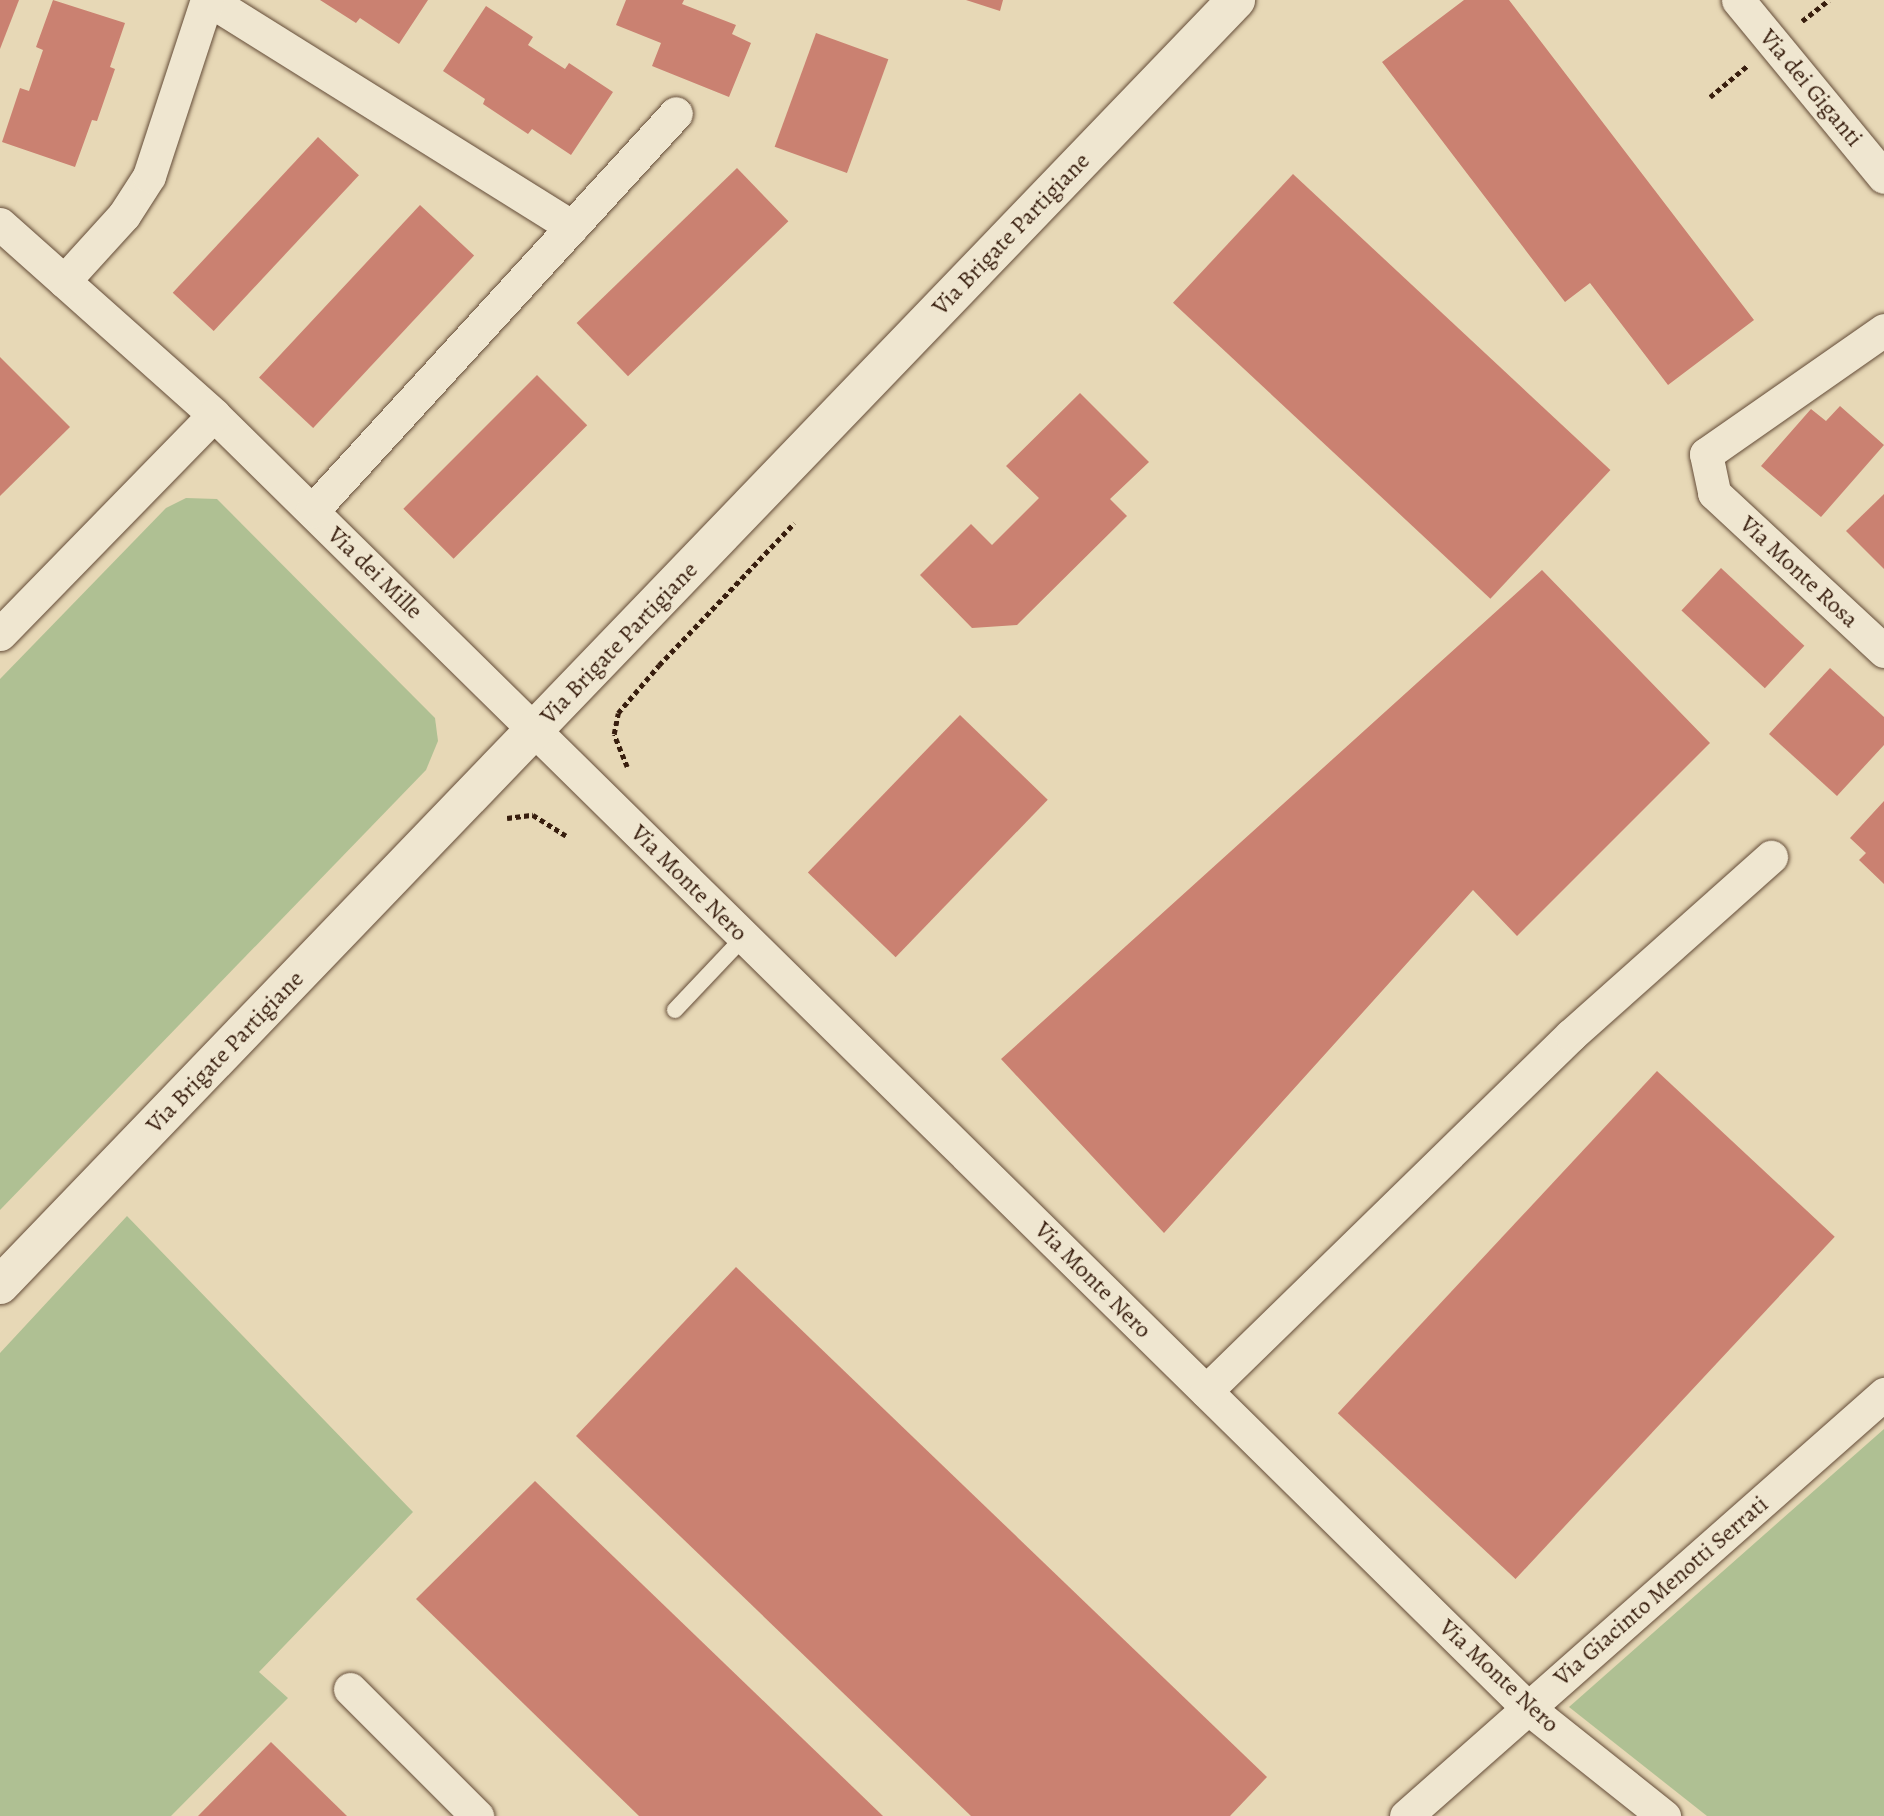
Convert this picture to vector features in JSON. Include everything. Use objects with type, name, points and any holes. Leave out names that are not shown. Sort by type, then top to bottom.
[{"type":"street","points":[[64,281],[124,215],[149,176],[208,0],[572,227]]},
{"type":"street","name":"Via Brigate Partigiane","points":[[0,1285],[1236,0]]},
{"type":"street","name":"Via dei Giganti","points":[[1738,0],[1884,177]]},
{"type":"street","points":[[312,511],[676,113]]},
{"type":"street","name":"Via dei Mille","points":[[0,223],[214,415],[535,731]]},
{"type":"street","name":"Via Monte Rosa","points":[[1884,330],[1706,454],[1714,493],[1884,651]]},
{"type":"street","points":[[0,634],[214,415]]},
{"type":"street","name":"Via Monte Nero","points":[[535,731],[1528,1708],[1664,1816]]},
{"type":"street","points":[[1206,1391],[1571,1035],[1771,857]]},
{"type":"street","name":"Via Giacinto Menotti Serrati","points":[[1406,1816],[1884,1394]]},
{"type":"street","points":[[350,1689],[477,1816]]},
{"type":"lane","points":[[675,1010],[744,937]]},
{"type":"green space","points":[[186,498],[217,499],[435,718],[438,741],[426,770],[0,1210],[0,679],[166,508]]},
{"type":"green space","points":[[127,1216],[413,1512],[259,1672],[288,1698],[171,1816],[0,1816],[0,1353]]},
{"type":"green space","points":[[1884,1429],[1884,1816],[1707,1816],[1569,1707]]},
{"type":"building","points":[[0,0],[19,0],[0,49]]},
{"type":"building","points":[[53,0],[125,23],[110,67],[115,69],[97,121],[92,120],[75,167],[2,142],[20,88],[29,91],[43,50],[36,47]]},
{"type":"building","points":[[320,0],[428,0],[399,44],[360,18],[356,23]]},
{"type":"building","points":[[626,0],[684,0],[682,4],[736,25],[732,34],[751,43],[729,97],[652,66],[661,43],[616,25]]},
{"type":"building","points":[[966,0],[1003,0],[1000,11]]},
{"type":"building","points":[[1464,0],[1509,0],[1754,320],[1668,385],[1590,283],[1565,302],[1382,62]]},
{"type":"building","points":[[486,6],[533,37],[528,45],[565,69],[569,63],[613,92],[571,155],[532,129],[528,134],[483,104],[485,99],[443,71]]},
{"type":"building","points":[[816,33],[888,59],[847,173],[775,147]]},
{"type":"building","points":[[318,137],[359,175],[214,331],[173,293]]},
{"type":"building","points":[[737,168],[788,221],[628,376],[577,323]]},
{"type":"building","points":[[1293,174],[1610,470],[1490,599],[1173,303]]},
{"type":"building","points":[[420,205],[474,255],[313,428],[259,378]]},
{"type":"building","points":[[0,357],[70,427],[0,496]]},
{"type":"building","points":[[537,375],[587,425],[454,559],[403,509]]},
{"type":"building","points":[[1080,393],[1149,462],[1110,499],[1127,516],[1017,625],[972,628],[920,575],[971,524],[992,545],[1039,498],[1006,466]]},
{"type":"building","points":[[1840,406],[1884,445],[1821,517],[1761,466],[1811,409],[1826,421]]},
{"type":"building","points":[[1884,494],[1884,569],[1846,531]]},
{"type":"building","points":[[1721,568],[1804,646],[1765,688],[1681,610]]},
{"type":"building","points":[[1542,570],[1710,743],[1517,936],[1473,890],[1164,1233],[1001,1059]]},
{"type":"building","points":[[1830,668],[1884,717],[1884,745],[1837,796],[1769,734]]},
{"type":"building","points":[[960,715],[1048,800],[896,957],[808,873]]},
{"type":"building","points":[[1884,801],[1884,884],[1859,860],[1866,853],[1850,838]]},
{"type":"building","points":[[1657,1071],[1835,1237],[1516,1579],[1338,1413]]},
{"type":"building","points":[[736,1267],[1267,1777],[1230,1816],[971,1816],[576,1436]]},
{"type":"building","points":[[535,1481],[883,1816],[639,1816],[416,1599]]},
{"type":"building","points":[[271,1742],[347,1816],[198,1816]]}]
